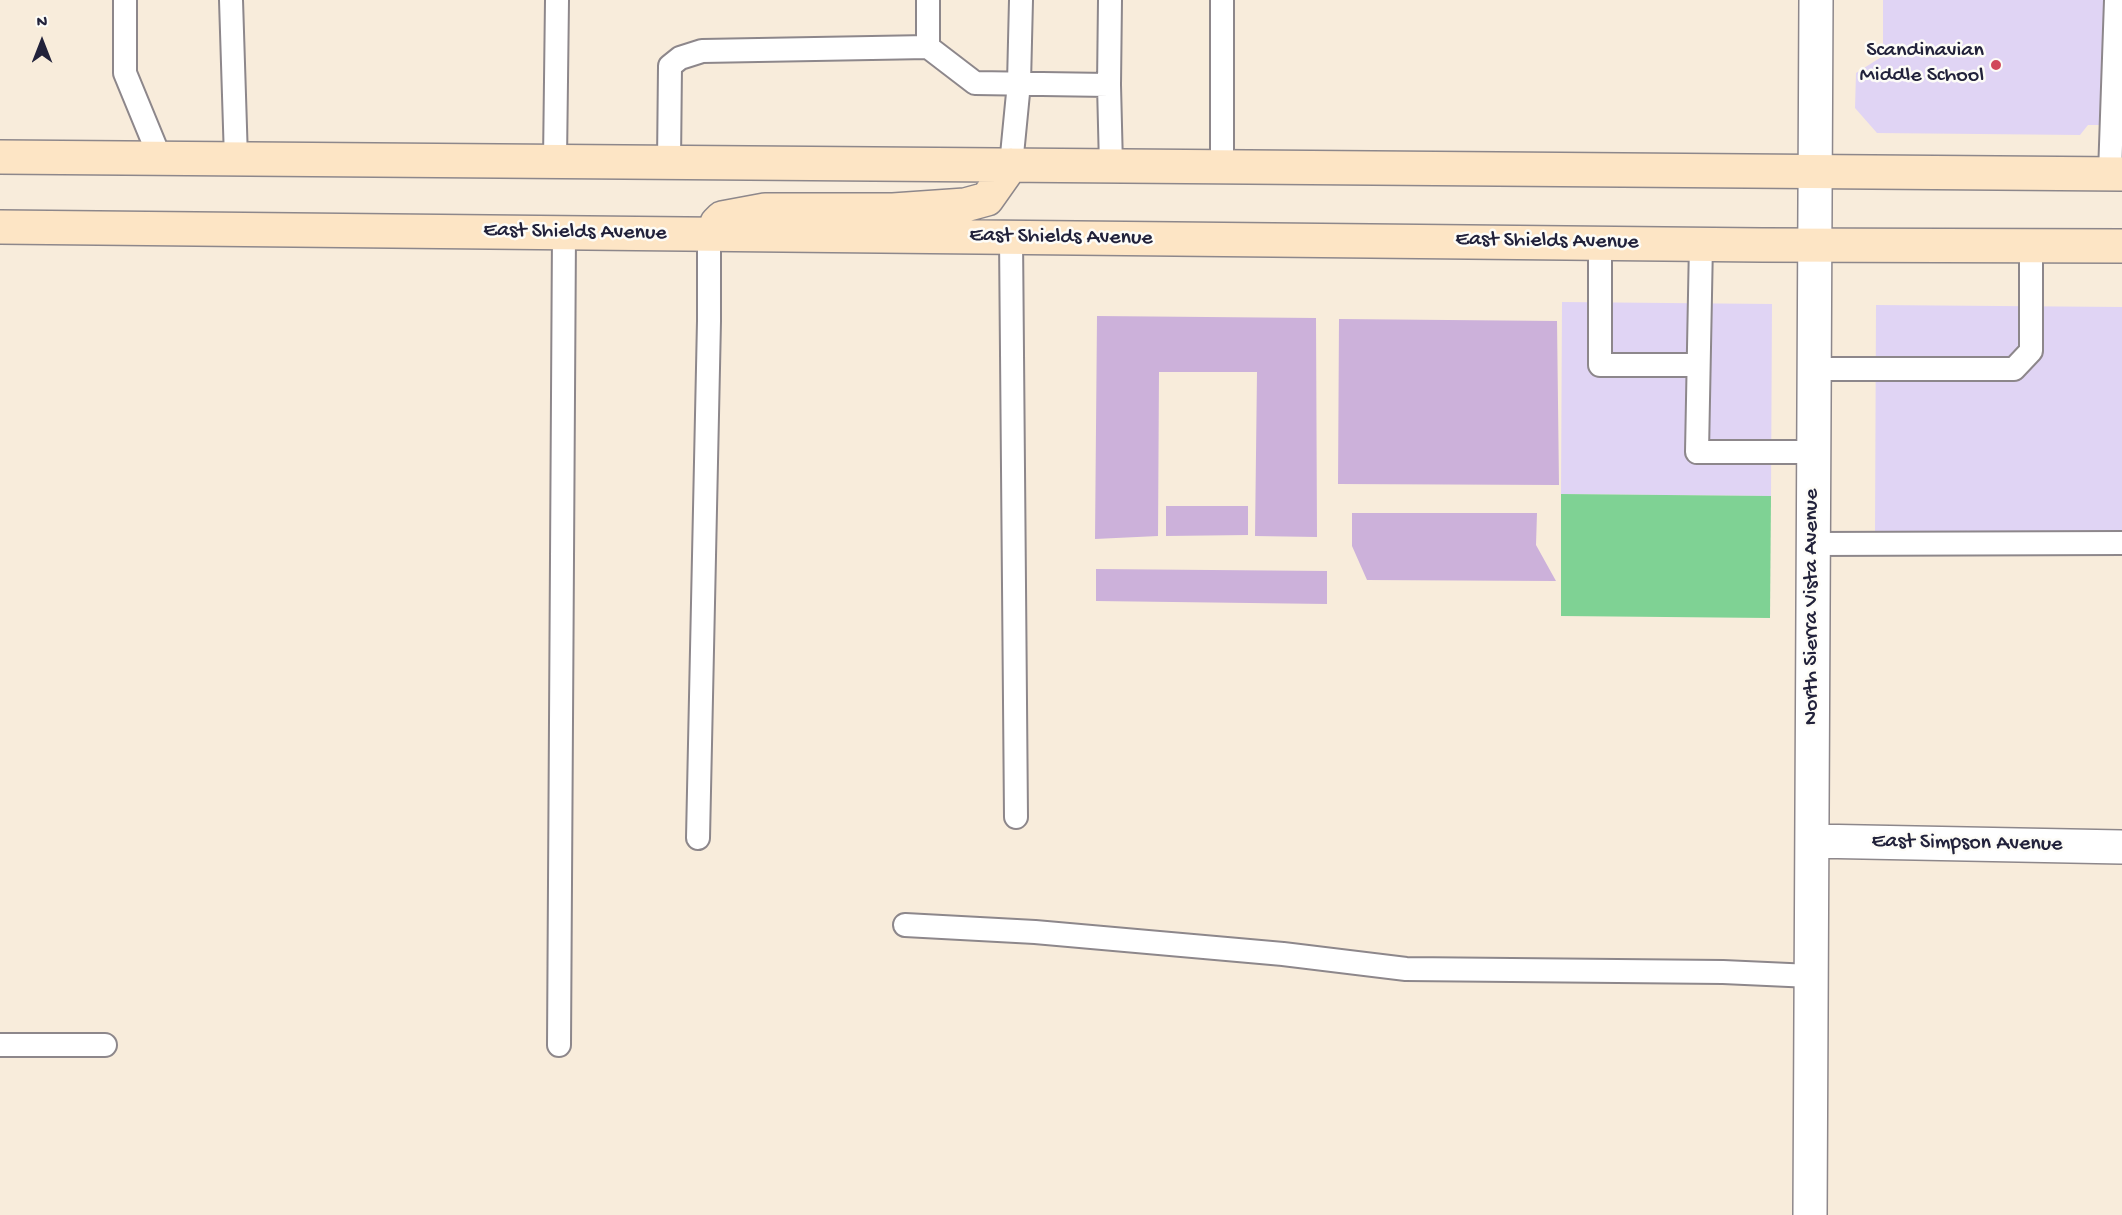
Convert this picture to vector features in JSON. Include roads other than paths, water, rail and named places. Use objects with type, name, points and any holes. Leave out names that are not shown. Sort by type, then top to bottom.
[{"type":"main road","points":[[0,157],[2116,174]]},
{"type":"main road","points":[[709,234],[722,218],[765,210],[893,210],[965,205],[983,201],[987,199],[1011,165]]},
{"type":"main road","name":"East Shields Avenue","points":[[0,227],[2122,246]]},
{"type":"street","name":"North Sierra Vista Avenue","points":[[1810,1215],[1816,0]]},
{"type":"street","name":"East Simpson Avenue","points":[[1812,841],[2122,847]]},
{"type":"lane","points":[[125,0],[125,73],[160,158]]},
{"type":"lane","points":[[231,0],[236,159]]},
{"type":"lane","points":[[555,161],[557,0]]},
{"type":"lane","points":[[928,0],[928,47]]},
{"type":"lane","points":[[1011,165],[1019,83],[1021,0]]},
{"type":"lane","points":[[1110,0],[1111,166]]},
{"type":"lane","points":[[1222,0],[1222,166]]},
{"type":"lane","points":[[2116,0],[2116,174]]},
{"type":"lane","points":[[669,162],[670,66],[680,58],[702,51],[928,47],[975,83],[1109,84]]},
{"type":"lane","points":[[559,1045],[564,233]]},
{"type":"lane","points":[[698,838],[709,333],[709,234]]},
{"type":"lane","points":[[1011,237],[1016,817]]},
{"type":"lane","points":[[1600,243],[1600,365],[1697,365]]},
{"type":"lane","points":[[1701,243],[1697,453],[1814,452]]},
{"type":"lane","points":[[1814,369],[2014,369],[2031,351],[2031,246]]},
{"type":"lane","points":[[1814,544],[2122,543]]},
{"type":"lane","points":[[905,925],[1035,932],[1283,954],[1406,969],[1723,972],[1811,976]]},
{"type":"lane","points":[[0,1045],[105,1045]]},
{"type":"place","name":"Scandinavian Middle School","points":[[1996,65]]}]
